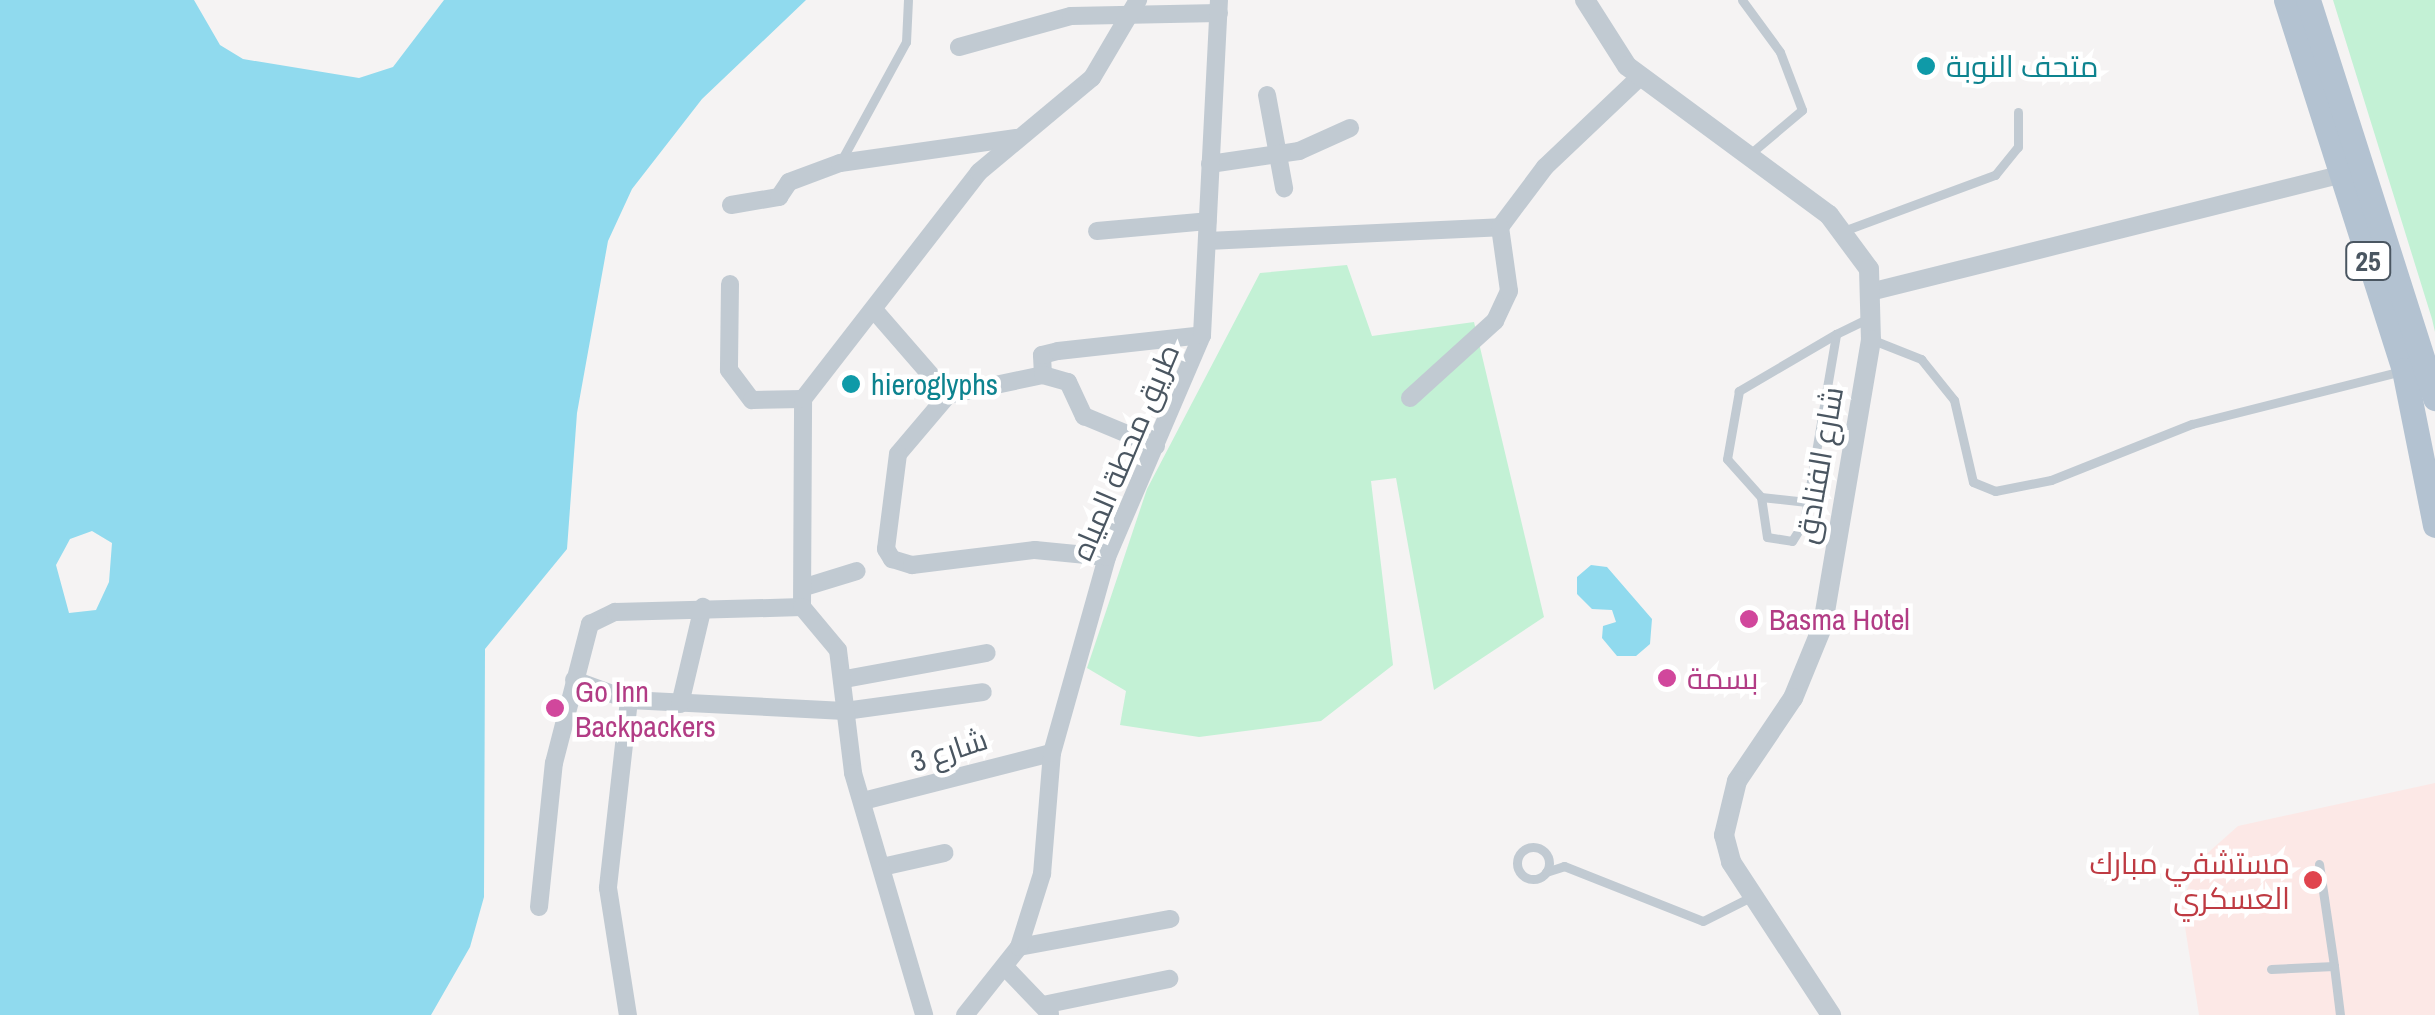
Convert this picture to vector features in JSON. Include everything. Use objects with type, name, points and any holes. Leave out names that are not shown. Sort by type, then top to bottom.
[{"type":"main road","name":"25","points":[[2286,0],[2338,175],[2404,370],[2435,526]]},
{"type":"main road","name":"25","points":[[2308,0],[2435,398]]},
{"type":"street","name":"شارع الفنادق","points":[[1585,0],[1602,39],[1641,76],[1846,230],[1874,291],[1870,340],[1823,625],[1792,698],[1726,807],[1731,862],[1831,1015]]},
{"type":"street","points":[[960,47],[1019,24],[1134,6],[1219,7]]},
{"type":"street","points":[[802,607],[805,587],[796,430],[803,399],[979,172],[1092,78],[1134,6]]},
{"type":"street","name":"طريق محطة المياه","points":[[964,1015],[1019,947],[1042,874],[1052,753],[1107,557],[1202,335],[1219,7]]},
{"type":"street","points":[[1410,398],[1495,321],[1509,291],[1500,227],[1545,167],[1641,76]]},
{"type":"street","points":[[1267,95],[1284,188]]},
{"type":"street","points":[[1210,164],[1277,154],[1350,128]]},
{"type":"street","points":[[730,205],[780,197],[789,182],[840,163],[1016,138]]},
{"type":"street","points":[[1874,291],[2338,175]]},
{"type":"street","points":[[1097,231],[1208,221]]},
{"type":"street","points":[[1207,242],[1500,227]]},
{"type":"street","points":[[730,284],[729,370],[752,400],[803,399]]},
{"type":"street","points":[[875,311],[948,396]]},
{"type":"street","points":[[1042,375],[1042,355],[1058,351],[1202,335]]},
{"type":"street","points":[[1107,557],[1036,550],[912,565],[892,559],[886,549],[898,454],[948,396],[1042,375],[1068,382],[1084,416],[1156,446]]},
{"type":"street","points":[[805,587],[857,571]]},
{"type":"street","points":[[680,704],[703,607]]},
{"type":"street","points":[[539,907],[554,764],[574,680],[595,619],[703,607],[802,607],[829,628],[845,679],[845,711],[863,801],[924,1015]]},
{"type":"street","points":[[845,679],[987,654]]},
{"type":"street","points":[[574,680],[628,700],[845,711],[983,692]]},
{"type":"street","points":[[628,700],[608,888],[628,1015]]},
{"type":"street","name":"شارع 3","points":[[863,801],[1052,753]]},
{"type":"street","points":[[882,867],[944,853]]},
{"type":"street","points":[[1019,947],[1170,919]]},
{"type":"street","points":[[1005,967],[1047,1010],[1169,979]]},
{"type":"lane","points":[[840,163],[906,42],[908,0]]},
{"type":"lane","points":[[1742,0],[1780,52],[1802,110],[1748,156]]},
{"type":"lane","points":[[1846,230],[1995,175],[2018,146],[2018,112]]},
{"type":"lane","points":[[1836,334],[1807,502],[1792,541],[1768,537],[1760,496],[1727,459],[1739,391],[1836,334],[1872,316]]},
{"type":"lane","points":[[1870,340],[1921,359],[1954,400],[1972,482],[1994,491],[2051,480],[2192,424],[2404,370]]},
{"type":"lane","points":[[1760,496],[1807,502]]},
{"type":"lane","points":[[2319,864],[2340,1015]]},
{"type":"lane","points":[[1546,872],[1564,866],[1703,921],[1753,895]]},
{"type":"lane","points":[[2271,969],[2334,966]]},
{"type":"shaded area","name":"مستشفي مبارك العسكري","points":[[2435,783],[2435,1015],[2199,1015],[2181,902],[2201,859],[2238,826]]},
{"type":"green space","points":[[2333,0],[2435,0],[2435,332],[2432,319]]},
{"type":"green space","points":[[1347,265],[1372,336],[1474,322],[1544,617],[1434,690],[1396,478],[1371,481],[1393,665],[1321,721],[1199,737],[1120,725],[1126,691],[1087,668],[1147,489],[1260,273]]},
{"type":"water","points":[[0,0],[194,0],[220,45],[243,59],[359,78],[393,67],[444,0],[806,0],[702,99],[632,189],[608,241],[577,413],[567,549],[485,649],[484,897],[470,947],[431,1015],[0,1015]],"holes":[[[92,531],[112,543],[109,582],[96,610],[69,613],[56,565],[70,539]]]},
{"type":"water","points":[[1591,565],[1607,567],[1652,619],[1650,644],[1636,656],[1617,656],[1602,638],[1603,626],[1616,622],[1612,610],[1592,609],[1577,594],[1577,577]]},
{"type":"place","name":"متحف النوبة","points":[[1926,66]]},
{"type":"place","name":"hieroglyphs","points":[[851,384]]},
{"type":"place","name":"Basma Hotel","points":[[1749,619]]},
{"type":"place","name":"بسمة","points":[[1667,678]]},
{"type":"place","name":"Go Inn Backpackers","points":[[555,708]]},
{"type":"place","name":"مستشفي مبارك العسكري","points":[[2313,880]]}]
